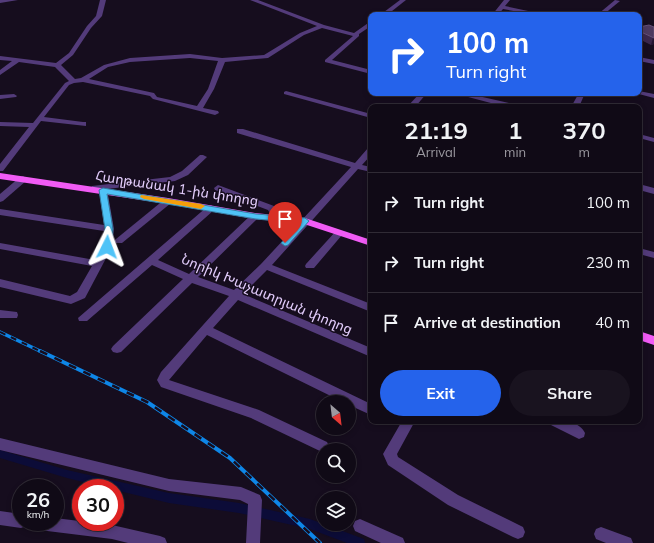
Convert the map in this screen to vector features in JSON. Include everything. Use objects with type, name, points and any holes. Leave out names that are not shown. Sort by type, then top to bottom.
[{"type":"main road","name":"Հաղթանակ 1-ին փողոց","points":[[0,176],[103,190],[256,216],[305,221],[368,242]]},
{"type":"main road","points":[[642,337],[654,341]]},
{"type":"street","points":[[0,1],[12,0]]},
{"type":"street","points":[[0,8],[12,0]]},
{"type":"street","points":[[57,65],[71,54],[80,43],[89,27],[99,16],[103,0]]},
{"type":"street","points":[[253,0],[322,26],[357,35]]},
{"type":"street","points":[[387,12],[403,0]]},
{"type":"street","points":[[498,12],[507,0]]},
{"type":"street","points":[[604,12],[617,1]]},
{"type":"street","points":[[502,7],[528,12]]},
{"type":"street","points":[[83,80],[106,66],[130,60],[190,56],[222,60],[266,57],[302,34],[322,26]]},
{"type":"street","points":[[368,26],[326,61],[368,71]]},
{"type":"street","points":[[0,58],[57,65],[73,81]]},
{"type":"street","points":[[199,109],[211,89],[222,60]]},
{"type":"street","points":[[642,60],[654,62]]},
{"type":"street","points":[[0,73],[17,61]]},
{"type":"street","points":[[0,169],[67,84],[73,81],[83,80],[152,94],[156,98],[215,113]]},
{"type":"street","points":[[286,93],[368,115]]},
{"type":"street","points":[[642,94],[654,96]]},
{"type":"street","points":[[0,97],[14,96]]},
{"type":"street","points":[[414,104],[421,96]]},
{"type":"street","points":[[469,96],[502,104]]},
{"type":"street","points":[[0,124],[37,122],[83,124]]},
{"type":"street","points":[[240,131],[368,169]]},
{"type":"street","points":[[642,137],[654,140]]},
{"type":"street","points":[[316,443],[255,414],[165,384],[163,380],[165,375],[206,328],[368,153]]},
{"type":"street","points":[[92,189],[103,186],[172,179],[186,173],[202,157]]},
{"type":"street","points":[[0,200],[23,179]]},
{"type":"street","points":[[218,188],[271,208],[276,217]]},
{"type":"street","points":[[642,188],[654,191]]},
{"type":"street","points":[[0,284],[71,300],[81,295],[107,247],[109,229],[103,190]]},
{"type":"street","points":[[119,241],[168,201]]},
{"type":"street","points":[[83,318],[211,208]]},
{"type":"street","points":[[0,212],[109,229]]},
{"type":"street","points":[[117,349],[189,278],[256,216]]},
{"type":"street","points":[[310,266],[339,232]]},
{"type":"street","points":[[0,246],[99,264]]},
{"type":"street","points":[[642,252],[654,255]]},
{"type":"street","name":"Նորիկ Խաչատրյան փողոց","points":[[151,261],[189,278],[236,295],[368,352]]},
{"type":"street","points":[[265,266],[368,307]]},
{"type":"street","points":[[0,314],[13,315]]},
{"type":"street","points":[[206,328],[368,409]]},
{"type":"street","points":[[407,424],[390,454],[393,461],[453,500],[518,532]]},
{"type":"street","points":[[561,424],[579,433]]},
{"type":"street","points":[[0,444],[169,485],[241,494],[255,500],[253,543]]},
{"type":"street","points":[[0,518],[12,520]]},
{"type":"street","points":[[64,526],[112,532],[160,543]]},
{"type":"street","points":[[360,526],[398,543]]},
{"type":"street","points":[[601,534],[626,543]]},
{"type":"building","points":[[649,25],[654,27],[654,38],[642,32],[642,26]]},
{"type":"waterway","points":[[0,454],[67,474],[169,498],[239,508],[310,524],[360,543]]},
{"type":"railway","points":[[0,332],[42,352]]},
{"type":"railway","points":[[40,351],[147,402],[230,458],[320,543]]},
{"type":"slow traffic","points":[[144,197],[201,206]]},
{"type":"route","points":[[107,247],[109,229],[103,190],[256,216],[305,221],[285,243]]}]
